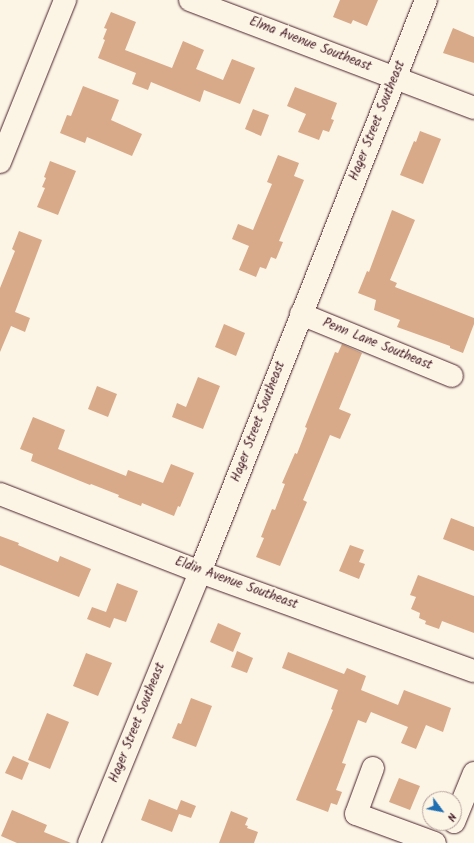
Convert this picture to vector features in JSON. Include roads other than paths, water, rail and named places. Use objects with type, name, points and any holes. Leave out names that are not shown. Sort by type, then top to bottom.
[{"type":"street","points":[[0,162],[65,0]]},
{"type":"street","name":"Elma Avenue Southeast","points":[[190,0],[474,108]]},
{"type":"street","name":"Hager Street Southeast","points":[[89,843],[200,572],[426,0]]},
{"type":"street","name":"Penn Lane Southeast","points":[[301,314],[452,376]]},
{"type":"street","name":"Eldin Avenue Southeast","points":[[0,494],[200,572],[474,671]]},
{"type":"street","points":[[373,768],[356,814],[435,843]]},
{"type":"street","points":[[462,803],[474,773]]},
{"type":"street","points":[[446,843],[451,831]]}]
